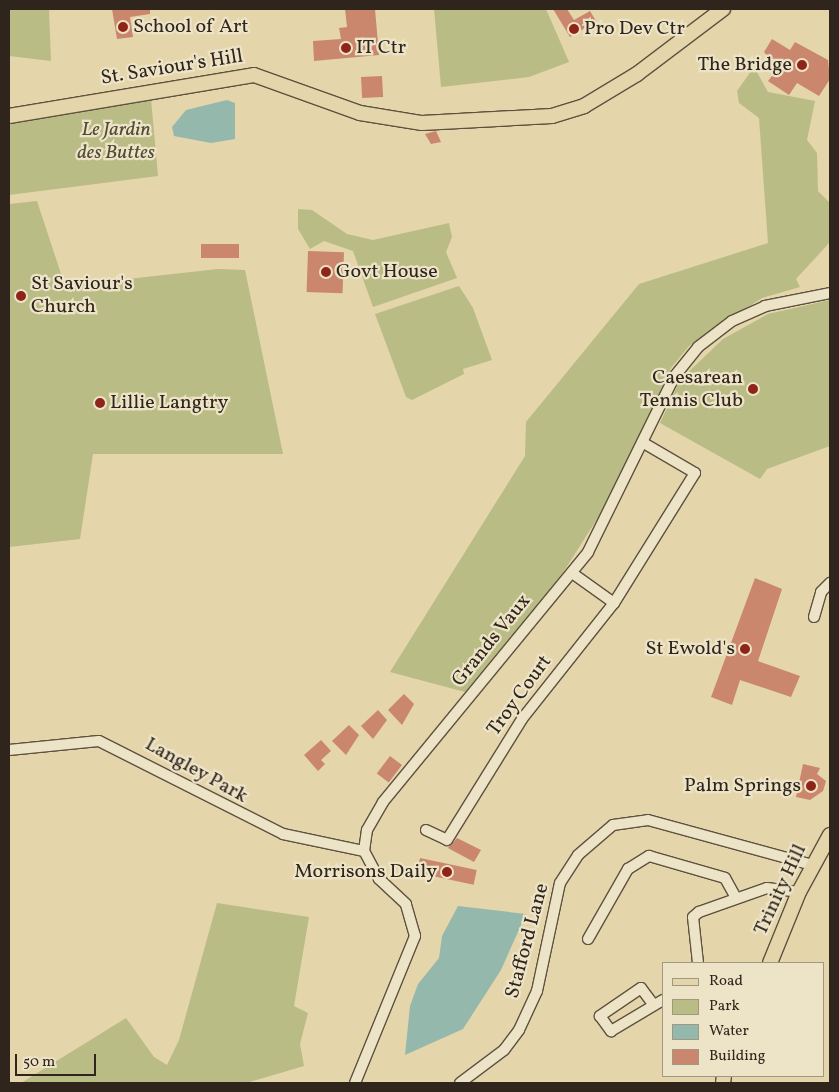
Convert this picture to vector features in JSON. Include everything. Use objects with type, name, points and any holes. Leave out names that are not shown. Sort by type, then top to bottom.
[{"type":"main road","name":"St. Saviour's Hill","points":[[9,116],[254,75],[360,113],[422,123],[552,116],[584,106],[637,74],[723,9]]},
{"type":"main road","name":"Trinity Hill","points":[[770,962],[799,892],[830,835]]},
{"type":"street","name":"Grands Vaux","points":[[364,851],[368,830],[383,802],[572,573],[607,516],[674,377],[711,335],[764,306],[830,293]]},
{"type":"street","points":[[572,573],[614,603],[695,473],[642,442]]},
{"type":"street","points":[[814,617],[821,592],[830,583]]},
{"type":"street","name":"Troy Court","points":[[426,830],[447,840],[522,719],[614,603]]},
{"type":"street","name":"Langley Park","points":[[9,750],[99,742],[283,834],[364,851]]},
{"type":"street","name":"Stafford Lane","points":[[460,1083],[504,1050],[519,1030],[537,991],[560,883],[578,855],[613,825],[648,820],[812,865]]},
{"type":"street","points":[[355,1083],[416,931],[406,904],[379,879],[364,851]]},
{"type":"street","points":[[588,939],[628,869],[649,856],[725,878],[736,898]]},
{"type":"street","points":[[698,962],[693,917],[736,898],[767,888],[799,892]]},
{"type":"street","points":[[653,1004],[642,988],[600,1016],[611,1031],[653,1004],[662,1000]]},
{"type":"green space","points":[[9,9],[49,9],[51,61],[9,56]]},
{"type":"green space","points":[[434,9],[546,9],[569,62],[529,77],[441,87]]},
{"type":"green space","points":[[754,67],[768,92],[815,101],[807,140],[817,153],[818,191],[830,203],[830,242],[796,279],[800,287],[762,298],[689,346],[671,368],[606,505],[562,574],[465,692],[390,672],[525,456],[526,422],[639,284],[768,243],[759,118],[739,103],[737,91]]},
{"type":"green space","name":"Le Jardin des Buttes","points":[[151,99],[158,176],[9,195],[9,124],[47,112]]},
{"type":"green space","points":[[37,201],[65,286],[218,269],[245,270],[283,454],[93,454],[80,539],[9,547],[9,204]]},
{"type":"green space","points":[[298,209],[312,210],[347,234],[373,240],[449,223],[452,237],[446,252],[457,278],[373,307],[353,251],[324,241],[310,249],[298,229]]},
{"type":"green space","points":[[459,286],[473,308],[492,360],[463,369],[464,374],[412,400],[406,397],[375,314]]},
{"type":"green space","name":"Caesarean Tennis Club","points":[[830,300],[830,446],[767,469],[760,479],[660,423],[680,380],[723,339],[768,314]]},
{"type":"green space","points":[[217,903],[309,917],[294,1006],[308,1013],[300,1044],[304,1066],[246,1083],[21,1083],[126,1018],[154,1057],[167,1065],[179,1040]]},
{"type":"water","points":[[227,100],[235,103],[235,139],[211,143],[174,136],[172,127],[186,110]]},
{"type":"water","points":[[458,906],[526,914],[501,970],[463,1029],[405,1055],[410,1006],[418,984],[439,958],[442,936]]},
{"type":"building","name":"School of Art","points":[[112,9],[150,9],[150,14],[130,17],[133,37],[117,39]]},
{"type":"building","name":"IT Ctr","points":[[345,9],[375,9],[379,55],[314,61],[313,41],[341,39],[339,28],[347,27]]},
{"type":"building","name":"Pro Dev Ctr","points":[[553,9],[567,9],[574,20],[590,11],[596,21],[570,37]]},
{"type":"building","name":"The Bridge","points":[[772,39],[790,50],[795,42],[828,60],[830,79],[819,96],[797,83],[789,95],[768,81],[778,68],[764,52]]},
{"type":"building","points":[[382,76],[383,97],[362,98],[361,77]]},
{"type":"building","points":[[436,131],[441,142],[431,144],[425,134]]},
{"type":"building","points":[[201,244],[239,244],[239,258],[201,258]]},
{"type":"building","name":"Govt House","points":[[308,251],[344,252],[343,293],[307,292]]},
{"type":"building","name":"St Ewold's","points":[[755,578],[782,589],[758,661],[800,676],[791,697],[740,680],[732,705],[711,697]]},
{"type":"building","points":[[404,694],[414,704],[402,725],[388,710]]},
{"type":"building","points":[[378,710],[387,720],[373,739],[361,726]]},
{"type":"building","points":[[349,725],[359,735],[346,755],[332,741]]},
{"type":"building","points":[[321,740],[331,751],[321,760],[325,764],[318,771],[304,755]]},
{"type":"building","points":[[390,756],[402,765],[389,783],[377,774]]},
{"type":"building","name":"Palm Springs","points":[[803,764],[820,768],[817,774],[826,781],[823,791],[810,800],[796,797]]},
{"type":"building","points":[[457,838],[481,850],[474,862],[448,848]]},
{"type":"building","name":"Morrisons Daily","points":[[420,858],[477,870],[474,885],[417,873]]},
{"type":"place","name":"School of Art","points":[[123,27]]},
{"type":"place","name":"Pro Dev Ctr","points":[[574,29]]},
{"type":"place","name":"IT Ctr","points":[[346,48]]},
{"type":"place","name":"The Bridge","points":[[802,65]]},
{"type":"place","name":"Govt House","points":[[326,272]]},
{"type":"place","name":"St Saviour's Church","points":[[21,296]]},
{"type":"place","name":"Caesarean Tennis Club","points":[[753,389]]},
{"type":"place","name":"Lillie Langtry","points":[[100,403]]},
{"type":"place","name":"St Ewold's","points":[[745,649]]},
{"type":"place","name":"Palm Springs","points":[[811,786]]},
{"type":"place","name":"Morrisons Daily","points":[[447,872]]}]
